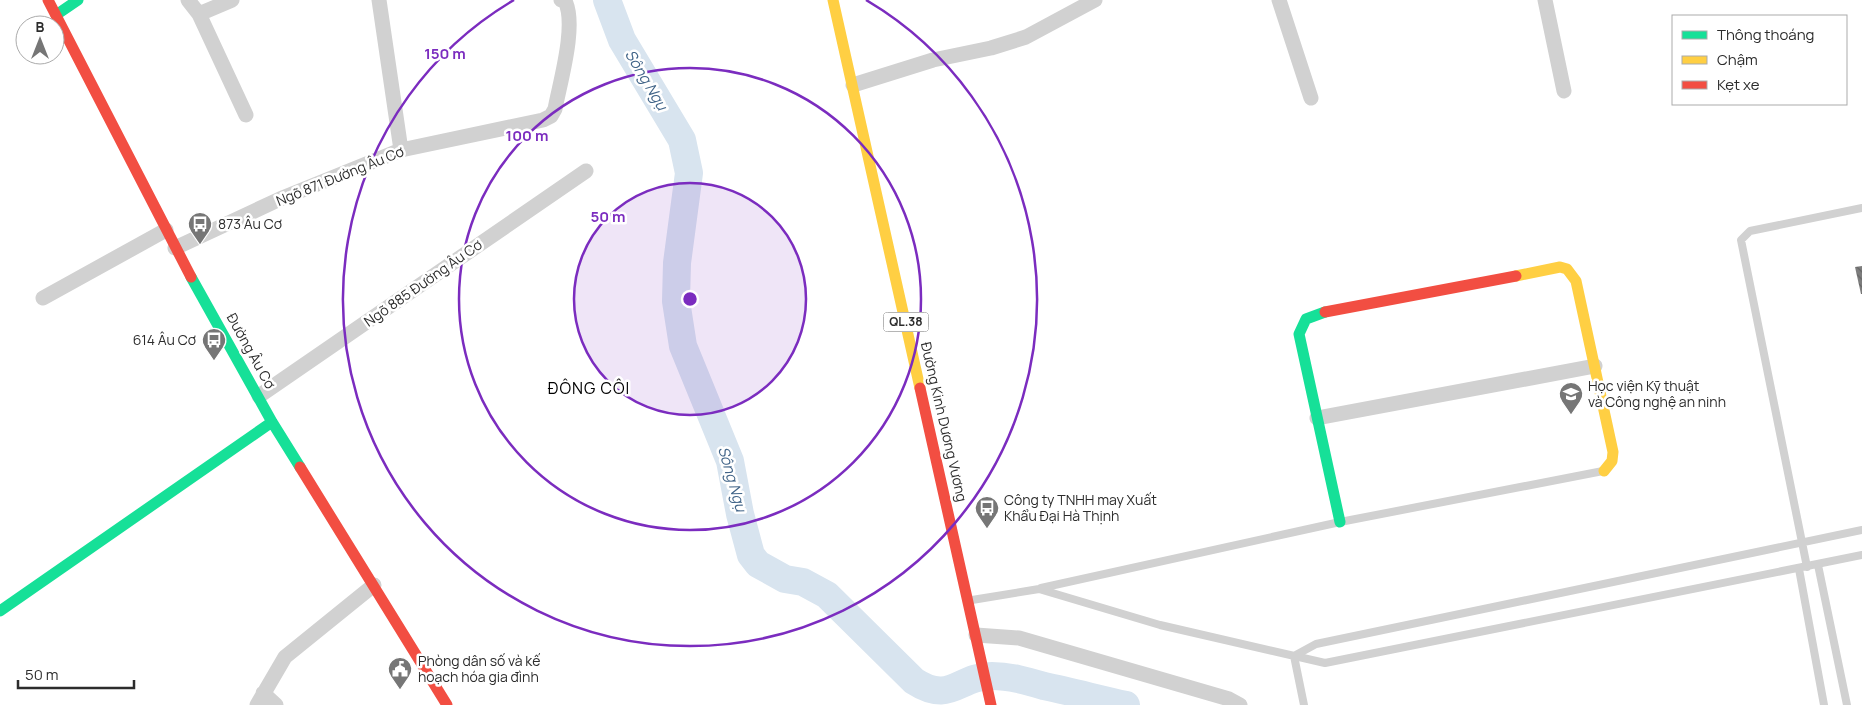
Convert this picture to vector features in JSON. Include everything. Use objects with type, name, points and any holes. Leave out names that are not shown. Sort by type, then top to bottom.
[{"type":"main road","name":"Đường Âu Cơ","points":[[48,0],[56,15]]},
{"type":"main road","points":[[56,15],[78,0]]},
{"type":"main road","name":"Đường Kinh Dương Vương","points":[[833,0],[991,705]]},
{"type":"main road","name":"Đường Âu Cơ","points":[[65,33],[175,248],[272,422],[447,705]]},
{"type":"main road","points":[[1340,522],[1299,334],[1300,324],[1307,317],[1502,279],[1560,268],[1567,269],[1576,281],[1614,452],[1612,461],[1604,471]]},
{"type":"main road","points":[[0,611],[272,422]]},
{"type":"street","points":[[188,0],[199,14],[246,115]]},
{"type":"street","points":[[199,14],[232,0]]},
{"type":"street","points":[[379,0],[401,150]]},
{"type":"street","name":"Ngõ 871 Đường Âu Cơ","points":[[175,248],[280,199],[401,150],[542,120],[551,116],[555,109],[568,38],[570,10],[565,1],[561,0]]},
{"type":"street","points":[[853,85],[933,60],[992,48],[1026,38],[1073,6],[1095,0]]},
{"type":"street","points":[[1279,0],[1310,98]]},
{"type":"street","points":[[1545,0],[1564,91]]},
{"type":"street","name":"Ngõ 885 Đường Âu Cơ","points":[[259,396],[586,171]]},
{"type":"street","points":[[43,298],[166,230]]},
{"type":"street","points":[[1318,418],[1595,366]]},
{"type":"street","points":[[276,705],[260,699],[284,656],[374,585]]},
{"type":"street","points":[[977,640],[1019,638],[1230,698],[1240,705]]},
{"type":"lane","points":[[1824,705],[1803,568],[1802,543],[1741,240],[1750,231],[1862,208]]},
{"type":"lane","points":[[968,601],[1039,589],[1340,522],[1604,471]]},
{"type":"lane","points":[[1294,656],[1316,644],[1862,530]]},
{"type":"lane","points":[[1039,589],[1160,624],[1325,663],[1862,555]]},
{"type":"lane","points":[[1818,565],[1846,705]]},
{"type":"lane","points":[[1294,656],[1304,705]]},
{"type":"building","points":[[1862,266],[1862,294],[1861,294],[1855,267]]},
{"type":"waterway","name":"Sông Ngụ","points":[[607,0],[622,40],[682,140],[689,173],[677,263],[676,301],[683,346],[730,461],[740,514],[751,555],[758,564],[785,579],[803,582],[827,595],[914,681],[927,688],[946,690],[980,677],[999,676],[1126,705]]},
{"type":"traffic: fast","points":[[56,15],[78,0]]},
{"type":"traffic: fast","points":[[191,277],[272,422],[300,467]]},
{"type":"traffic: fast","points":[[1325,312],[1306,319],[1299,334],[1340,522]]},
{"type":"traffic: fast","points":[[0,611],[272,422]]},
{"type":"traffic: slow","points":[[833,0],[920,388]]},
{"type":"traffic: slow","points":[[1516,276],[1560,267],[1567,269],[1576,281],[1613,452],[1612,461],[1604,471]]},
{"type":"traffic: jam","points":[[48,0],[191,277]]},
{"type":"traffic: jam","points":[[1325,312],[1516,276]]},
{"type":"traffic: jam","points":[[920,388],[991,705]]},
{"type":"traffic: jam","points":[[300,467],[447,705]]},
{"type":"place","name":"873 Âu Cơ","points":[[200,245]]},
{"type":"place","name":"614 Âu Cơ","points":[[214,361]]},
{"type":"place","name":"Học viện Kỹ thuật và Công nghệ an ninh","points":[[1571,415]]},
{"type":"place","name":"Công ty TNHH may Xuất Khẩu Đại Hà Thịnh","points":[[987,529]]},
{"type":"place","name":"Phòng dân số và kế hoạch hóa gia đình","points":[[400,690]]},
{"type":"district","name":"ĐÔNG CÔI","points":[[589,388]]}]
